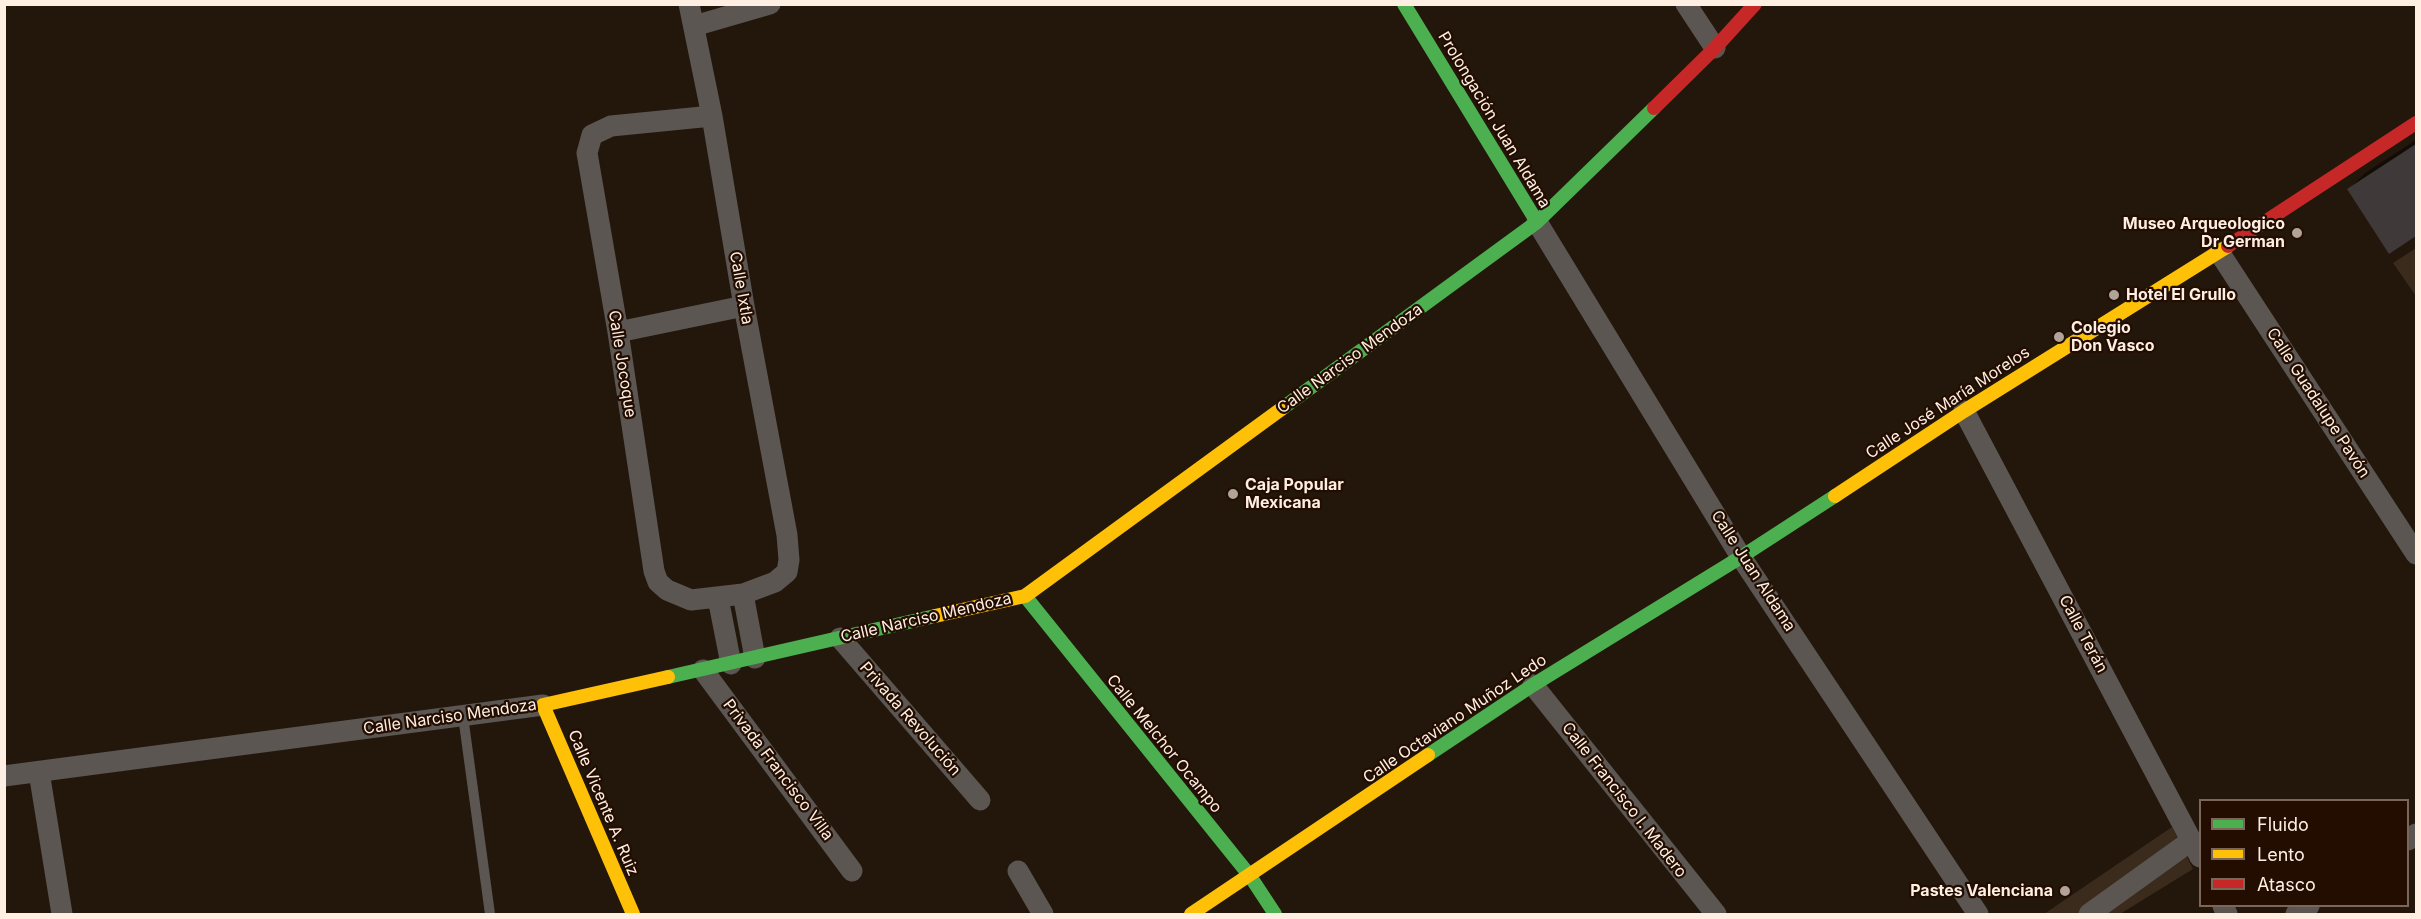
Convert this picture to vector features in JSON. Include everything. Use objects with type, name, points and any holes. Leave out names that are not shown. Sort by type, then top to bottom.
[{"type":"street","name":"Calle Ixtla","points":[[689,4],[712,116],[744,306],[787,536],[789,560],[787,572],[775,582],[743,594]]},
{"type":"street","points":[[694,26],[770,4]]},
{"type":"street","name":"Prolongación Juan Aldama","points":[[1404,4],[1537,222]]},
{"type":"street","points":[[1686,4],[1715,48]]},
{"type":"street","name":"Calle Narciso Mendoza","points":[[4,777],[543,705],[1025,596],[1537,222],[1715,48],[1755,4]]},
{"type":"street","name":"Calle Jocoque","points":[[712,116],[611,126],[592,135],[587,153],[618,332],[654,571],[658,582],[667,590],[691,600],[718,598]]},
{"type":"street","name":"Calle José María Morelos","points":[[1741,557],[1965,411],[2219,252],[2416,123]]},
{"type":"street","name":"Calle Juan Aldama","points":[[1537,222],[1741,557],[1978,915]]},
{"type":"street","name":"Calle Guadalupe Pavón","points":[[2219,252],[2411,532],[2416,554]]},
{"type":"street","points":[[618,332],[744,306]]},
{"type":"street","name":"Calle Terán","points":[[1965,411],[2196,849]]},
{"type":"street","name":"Calle Octaviano Muñoz Ledo","points":[[1191,915],[1533,685],[1741,557]]},
{"type":"street","points":[[731,664],[718,598],[743,594],[755,658]]},
{"type":"street","name":"Calle Melchor Ocampo","points":[[1025,596],[1250,876],[1275,915]]},
{"type":"street","name":"Privada Revolución","points":[[840,638],[980,800]]},
{"type":"street","name":"Privada Francisco Villa","points":[[703,670],[852,871]]},
{"type":"street","name":"Calle Francisco I. Madero","points":[[1533,685],[1716,915]]},
{"type":"street","name":"Calle Vicente A. Ruiz","points":[[543,705],[633,915]]},
{"type":"street","points":[[39,771],[62,915]]},
{"type":"street","points":[[2089,915],[2196,849]]},
{"type":"street","points":[[1018,871],[1043,915]]},
{"type":"lane","points":[[464,716],[490,915]]},
{"type":"shaded area","points":[[2416,248],[2416,296],[2393,263]]},
{"type":"shaded area","points":[[2172,827],[2193,869],[2120,914],[2044,914]]},
{"type":"building","points":[[2416,144],[2416,236],[2389,254],[2347,189]]},
{"type":"traffic: fast","points":[[1404,4],[1537,222]]},
{"type":"traffic: fast","points":[[1284,407],[1537,222],[1654,108]]},
{"type":"traffic: fast","points":[[1428,755],[1533,685],[1741,557],[1835,496]]},
{"type":"traffic: fast","points":[[1025,596],[1250,876],[1275,914]]},
{"type":"traffic: fast","points":[[668,677],[935,616]]},
{"type":"traffic: slow","points":[[1835,496],[1964,411],[2228,246]]},
{"type":"traffic: slow","points":[[935,616],[1025,596],[1284,407]]},
{"type":"traffic: slow","points":[[633,914],[543,705],[668,677]]},
{"type":"traffic: slow","points":[[1191,914],[1428,755]]},
{"type":"traffic: jam","points":[[1654,108],[1715,48],[1755,4]]},
{"type":"traffic: jam","points":[[2228,246],[2416,123]]},
{"type":"place","name":"Museo Arqueologico Dr German","points":[[2297,233]]},
{"type":"place","name":"Hotel El Grullo","points":[[2114,295]]},
{"type":"place","name":"Colegio Don Vasco","points":[[2059,337]]},
{"type":"place","name":"Caja Popular Mexicana","points":[[1233,494]]},
{"type":"place","name":"Pastes Valenciana","points":[[2065,891]]}]
